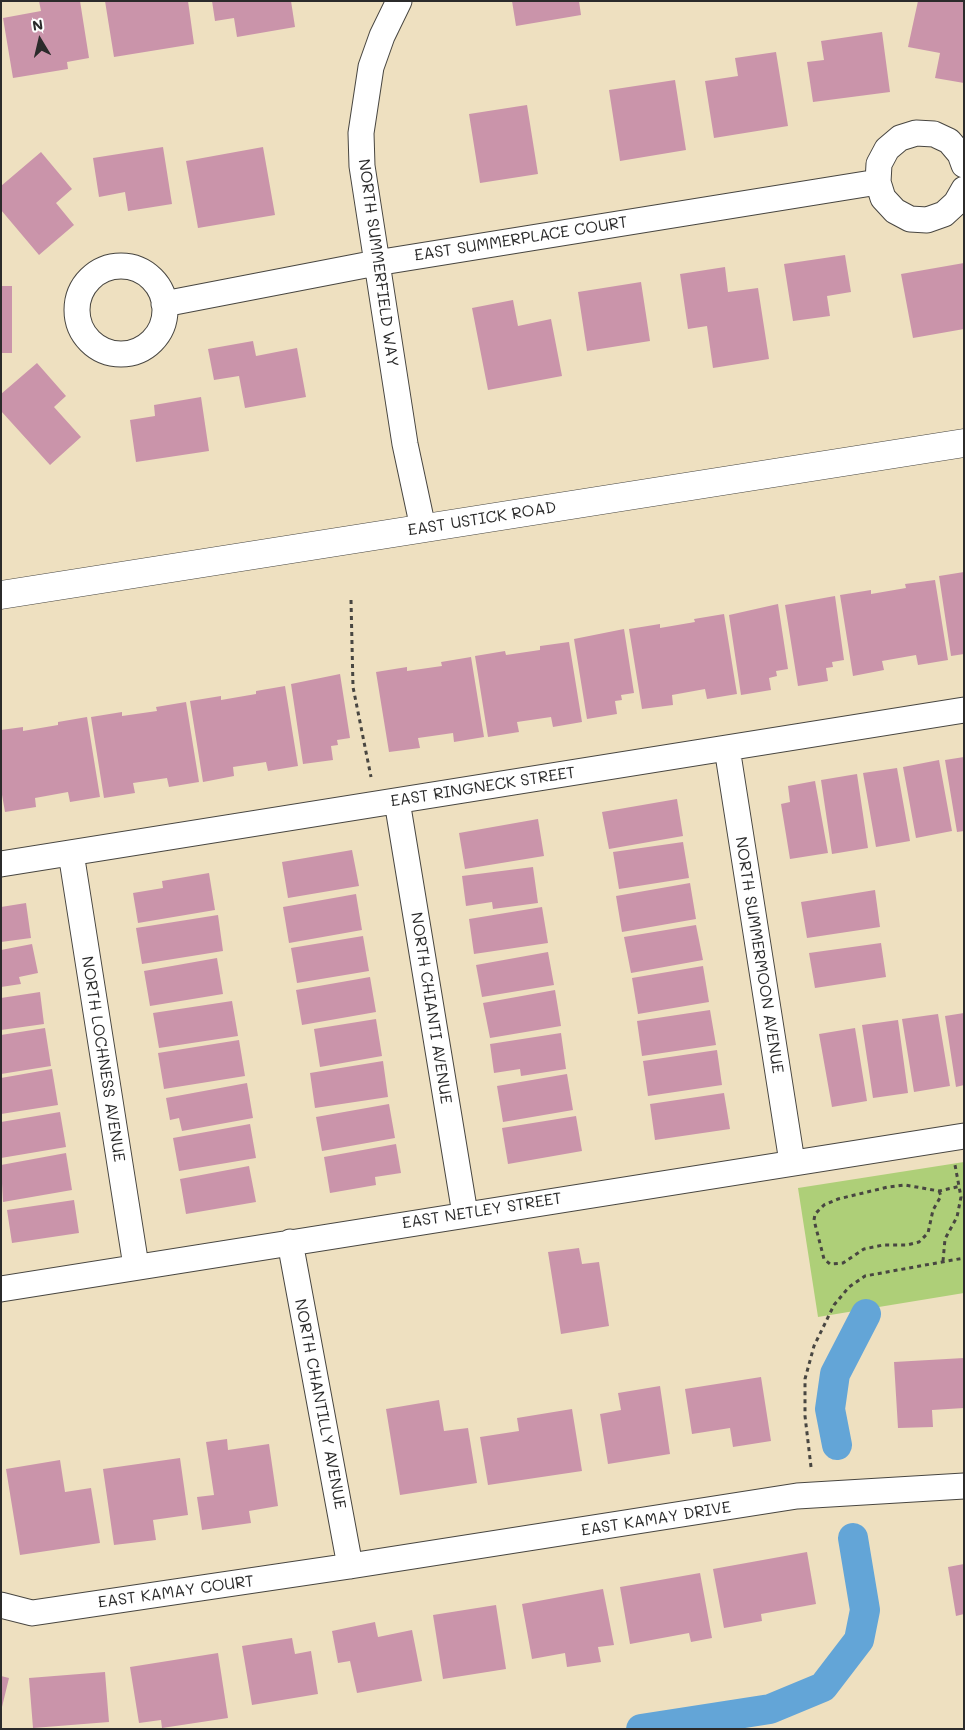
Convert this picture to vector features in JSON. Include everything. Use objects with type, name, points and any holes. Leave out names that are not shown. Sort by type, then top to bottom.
[{"type":"main road","name":"EAST USTICK ROAD","points":[[1,596],[964,442]]},
{"type":"street","name":"NORTH SUMMERFIELD WAY","points":[[399,1],[382,36],[371,68],[361,133],[362,166],[405,444],[424,528]]},
{"type":"street","points":[[964,165],[960,154],[949,141],[934,134],[916,133],[900,138],[887,149],[879,164],[878,182],[884,198],[895,211],[910,218],[927,220],[944,214],[956,203],[964,189]]},
{"type":"street","name":"EAST SUMMERPLACE COURT","points":[[164,304],[376,263],[878,182]]},
{"type":"street","name":"EAST RINGNECK STREET","points":[[1,864],[964,710]]},
{"type":"street","name":"NORTH SUMMERMOON AVENUE","points":[[727,748],[792,1162]]},
{"type":"street","name":"NORTH CHIANTI AVENUE","points":[[387,803],[464,1214]]},
{"type":"street","name":"NORTH LOCHNESS AVENUE","points":[[71,853],[136,1266]]},
{"type":"street","name":"EAST NETLEY STREET","points":[[1,1289],[956,1137]]},
{"type":"street","name":"NORTH CHANTILLY AVENUE","points":[[290,1242],[350,1566]]},
{"type":"street","name":"EAST KAMAY DRIVE","points":[[350,1566],[815,1495],[964,1486]]},
{"type":"street","name":"EAST KAMAY COURT","points":[[1,1606],[32,1613],[350,1566]]},
{"type":"path","points":[[351,600],[353,686],[387,803]]},
{"type":"path","points":[[942,1261],[945,1239],[959,1208],[961,1186],[956,1137]]},
{"type":"path","points":[[940,1191],[941,1196],[933,1210],[928,1233],[919,1242],[907,1245],[882,1245],[864,1250],[843,1262],[830,1264],[824,1259],[814,1220],[815,1214],[824,1205],[838,1199],[905,1185],[940,1191],[961,1186]]},
{"type":"path","points":[[815,1495],[805,1416],[805,1379],[814,1346],[824,1323],[849,1287],[866,1276],[964,1258]]},
{"type":"green space","points":[[964,1162],[964,1293],[818,1317],[798,1188]]},
{"type":"building","points":[[39,1],[80,1],[89,58],[67,62],[68,69],[13,78],[3,18],[41,11]]},
{"type":"building","points":[[105,1],[188,1],[194,44],[114,57]]},
{"type":"building","points":[[212,1],[291,1],[295,27],[237,37],[234,18],[215,21]]},
{"type":"building","points":[[512,1],[579,1],[581,15],[516,26]]},
{"type":"building","points":[[918,1],[964,1],[964,83],[935,78],[940,53],[908,47]]},
{"type":"building","points":[[882,32],[890,92],[813,102],[807,62],[824,60],[821,41]]},
{"type":"building","points":[[776,52],[788,126],[714,138],[705,81],[738,76],[735,58]]},
{"type":"building","points":[[675,80],[686,150],[620,161],[609,90]]},
{"type":"building","points":[[527,105],[538,174],[480,183],[469,114]]},
{"type":"building","points":[[163,147],[172,204],[128,211],[125,192],[99,197],[93,158]]},
{"type":"building","points":[[263,147],[275,215],[198,228],[186,161]]},
{"type":"building","points":[[41,152],[72,189],[56,203],[74,225],[39,255],[1,210],[1,186]]},
{"type":"building","points":[[845,255],[851,292],[827,296],[830,316],[793,321],[784,264]]},
{"type":"building","points":[[964,263],[964,329],[913,338],[901,274]]},
{"type":"building","points":[[725,267],[728,292],[758,288],[769,359],[713,368],[707,326],[688,329],[680,274]]},
{"type":"building","points":[[641,282],[650,341],[587,351],[578,292]]},
{"type":"building","points":[[1,286],[12,286],[12,353],[1,353]]},
{"type":"building","points":[[513,300],[518,326],[551,319],[562,376],[488,390],[472,308]]},
{"type":"building","points":[[253,341],[256,356],[297,348],[306,397],[245,408],[239,376],[214,380],[208,349]]},
{"type":"building","points":[[37,363],[66,396],[54,407],[81,437],[50,465],[1,411],[1,394]]},
{"type":"building","points":[[201,397],[209,451],[136,462],[130,420],[155,416],[154,405]]},
{"type":"building","points":[[964,572],[964,654],[951,656],[939,576]]},
{"type":"building","points":[[935,580],[948,660],[918,665],[916,655],[882,661],[884,670],[853,676],[840,595],[871,590],[871,594],[906,588],[905,584]]},
{"type":"building","points":[[835,596],[844,660],[832,662],[833,667],[826,668],[828,681],[798,686],[785,605]]},
{"type":"building","points":[[778,604],[788,669],[776,671],[777,676],[769,678],[771,690],[741,695],[729,615]]},
{"type":"building","points":[[724,614],[737,694],[707,699],[705,689],[672,695],[673,705],[642,709],[629,629],[660,624],[660,628],[695,622],[694,619]]},
{"type":"building","points":[[624,629],[634,693],[621,695],[622,700],[615,701],[617,714],[587,719],[574,639]]},
{"type":"building","points":[[569,642],[582,722],[553,727],[551,717],[517,722],[519,732],[488,737],[475,656],[505,651],[506,655],[540,650],[540,646]]},
{"type":"building","points":[[471,657],[484,737],[454,742],[453,733],[418,738],[420,748],[389,752],[376,672],[407,667],[407,671],[442,666],[441,662]]},
{"type":"building","points":[[340,674],[350,738],[337,740],[338,745],[331,746],[333,760],[303,764],[291,684]]},
{"type":"building","points":[[285,686],[298,766],[268,771],[266,762],[233,767],[234,776],[203,782],[190,701],[221,696],[221,700],[256,694],[256,691]]},
{"type":"building","points":[[186,702],[199,782],[169,787],[167,778],[133,783],[135,793],[104,798],[91,717],[122,712],[122,716],[157,711],[156,707]]},
{"type":"building","points":[[87,717],[100,797],[70,802],[68,792],[35,798],[36,807],[5,812],[1,789],[1,730],[23,727],[23,731],[58,725],[58,722]]},
{"type":"building","points":[[964,757],[964,831],[957,832],[945,760]]},
{"type":"building","points":[[939,760],[952,831],[916,838],[903,767]]},
{"type":"building","points":[[897,768],[910,841],[876,847],[863,773]]},
{"type":"building","points":[[857,774],[868,848],[832,854],[821,780]]},
{"type":"building","points":[[815,781],[828,853],[790,859],[781,804],[790,802],[788,786]]},
{"type":"building","points":[[677,799],[683,836],[609,849],[602,812]]},
{"type":"building","points":[[538,819],[544,856],[465,869],[459,833]]},
{"type":"building","points":[[683,842],[689,878],[619,889],[613,852]]},
{"type":"building","points":[[352,850],[359,886],[288,898],[282,862]]},
{"type":"building","points":[[533,867],[538,903],[493,909],[492,902],[466,906],[462,876]]},
{"type":"building","points":[[209,873],[215,910],[138,923],[133,893],[163,888],[162,881]]},
{"type":"building","points":[[690,883],[696,919],[622,932],[616,896]]},
{"type":"building","points":[[875,890],[880,927],[807,938],[801,902]]},
{"type":"building","points":[[356,894],[362,930],[289,943],[283,907]]},
{"type":"building","points":[[26,903],[31,938],[1,942],[1,907]]},
{"type":"building","points":[[542,907],[548,943],[474,954],[469,919]]},
{"type":"building","points":[[218,915],[223,951],[142,964],[136,928]]},
{"type":"building","points":[[696,925],[703,960],[631,973],[624,937]]},
{"type":"building","points":[[363,936],[369,971],[297,983],[291,948]]},
{"type":"building","points":[[881,943],[886,977],[815,988],[809,953]]},
{"type":"building","points":[[32,944],[38,973],[19,977],[21,984],[1,987],[1,950]]},
{"type":"building","points":[[548,952],[554,985],[482,997],[476,965]]},
{"type":"building","points":[[217,958],[223,994],[150,1006],[144,971]]},
{"type":"building","points":[[703,966],[709,1002],[638,1014],[632,978]]},
{"type":"building","points":[[370,977],[376,1012],[302,1025],[296,990]]},
{"type":"building","points":[[555,990],[561,1026],[490,1038],[483,1003]]},
{"type":"building","points":[[40,992],[44,1024],[1,1030],[1,998]]},
{"type":"building","points":[[232,1001],[238,1036],[159,1048],[153,1013]]},
{"type":"building","points":[[710,1010],[716,1045],[642,1056],[637,1021]]},
{"type":"building","points":[[964,1013],[964,1085],[956,1087],[945,1016]]},
{"type":"building","points":[[938,1014],[950,1086],[914,1092],[902,1019]]},
{"type":"building","points":[[376,1019],[382,1056],[320,1067],[314,1029]]},
{"type":"building","points":[[898,1020],[908,1093],[873,1098],[862,1025]]},
{"type":"building","points":[[45,1028],[51,1066],[1,1074],[1,1035]]},
{"type":"building","points":[[855,1028],[867,1101],[832,1107],[819,1034]]},
{"type":"building","points":[[561,1033],[566,1069],[521,1076],[520,1069],[494,1073],[490,1044]]},
{"type":"building","points":[[239,1040],[245,1076],[164,1089],[158,1053]]},
{"type":"building","points":[[717,1050],[722,1085],[648,1096],[643,1061]]},
{"type":"building","points":[[383,1061],[388,1097],[315,1108],[310,1073]]},
{"type":"building","points":[[52,1069],[58,1105],[1,1114],[1,1078]]},
{"type":"building","points":[[567,1074],[573,1110],[503,1122],[497,1086]]},
{"type":"building","points":[[247,1083],[253,1118],[182,1131],[179,1118],[170,1120],[166,1098]]},
{"type":"building","points":[[724,1093],[730,1129],[655,1140],[650,1104]]},
{"type":"building","points":[[389,1104],[395,1138],[322,1151],[316,1117]]},
{"type":"building","points":[[60,1112],[66,1147],[1,1158],[1,1122]]},
{"type":"building","points":[[576,1116],[582,1151],[508,1164],[502,1128]]},
{"type":"building","points":[[250,1124],[256,1158],[179,1171],[173,1138]]},
{"type":"building","points":[[396,1144],[401,1173],[375,1177],[376,1185],[330,1193],[324,1157]]},
{"type":"building","points":[[66,1153],[72,1190],[3,1202],[1,1165]]},
{"type":"building","points":[[249,1166],[256,1202],[186,1214],[180,1179]]},
{"type":"building","points":[[74,1200],[79,1233],[12,1243],[7,1210]]},
{"type":"building","points":[[579,1248],[582,1264],[599,1262],[609,1326],[561,1334],[548,1252]]},
{"type":"building","points":[[964,1358],[964,1408],[932,1410],[933,1427],[898,1428],[894,1362]]},
{"type":"building","points":[[761,1377],[771,1441],[733,1447],[730,1428],[692,1434],[685,1389]]},
{"type":"building","points":[[660,1386],[670,1454],[608,1464],[600,1414],[621,1410],[618,1393]]},
{"type":"building","points":[[439,1400],[444,1431],[468,1428],[477,1483],[400,1495],[386,1409]]},
{"type":"building","points":[[572,1409],[582,1471],[488,1485],[480,1437],[519,1431],[517,1418]]},
{"type":"building","points":[[227,1439],[228,1450],[269,1444],[278,1506],[249,1511],[251,1523],[202,1530],[197,1497],[214,1495],[206,1442]]},
{"type":"building","points":[[180,1458],[188,1515],[153,1520],[156,1540],[114,1545],[103,1469]]},
{"type":"building","points":[[60,1460],[65,1492],[91,1488],[100,1543],[20,1555],[6,1469]]},
{"type":"building","points":[[807,1552],[816,1604],[761,1614],[762,1621],[724,1628],[713,1569]]},
{"type":"building","points":[[964,1564],[964,1614],[956,1616],[948,1567]]},
{"type":"building","points":[[700,1573],[712,1638],[691,1642],[689,1633],[630,1644],[620,1587]]},
{"type":"building","points":[[603,1589],[614,1645],[598,1647],[601,1662],[567,1667],[565,1653],[532,1659],[522,1604]]},
{"type":"building","points":[[496,1605],[506,1669],[443,1679],[433,1615]]},
{"type":"building","points":[[375,1622],[378,1637],[412,1630],[422,1681],[357,1693],[350,1661],[338,1663],[332,1631]]},
{"type":"building","points":[[292,1638],[295,1654],[311,1651],[318,1694],[252,1705],[242,1646]]},
{"type":"building","points":[[218,1653],[228,1718],[162,1728],[161,1720],[139,1723],[130,1667]]},
{"type":"building","points":[[105,1672],[109,1722],[33,1728],[29,1678]]},
{"type":"building","points":[[1,1676],[9,1678],[2,1707],[1,1707]]},
{"type":"waterway","points":[[837,1445],[830,1409],[835,1374],[866,1314]]},
{"type":"waterway","points":[[641,1729],[770,1709],[823,1687],[859,1640],[865,1610],[853,1538]]}]
